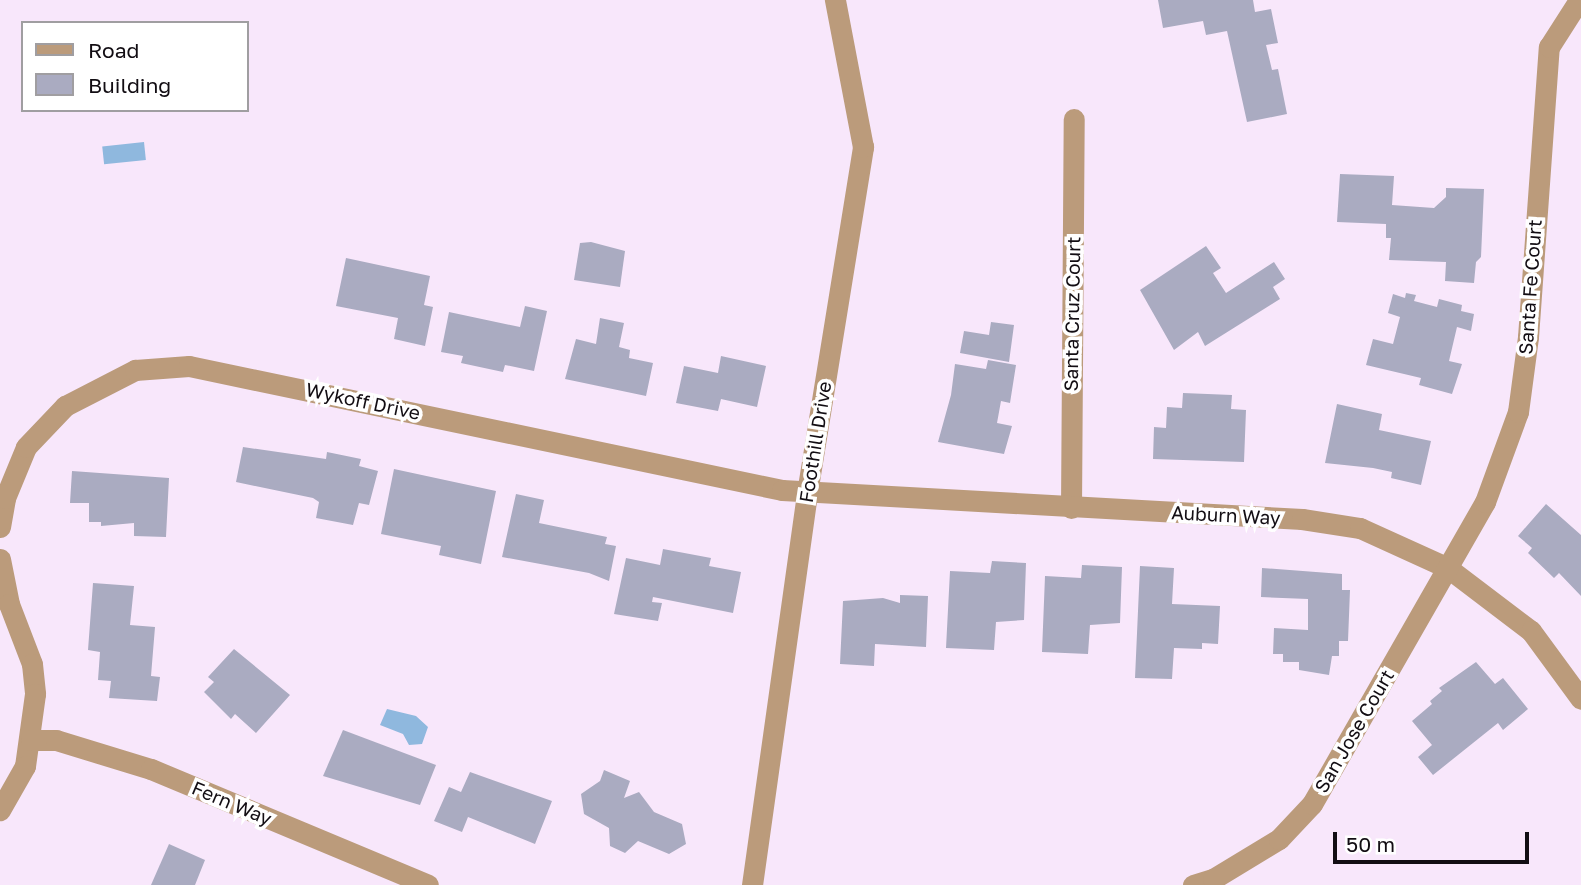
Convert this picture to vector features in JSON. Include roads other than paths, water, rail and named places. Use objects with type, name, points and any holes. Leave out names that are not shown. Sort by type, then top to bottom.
[{"type":"street","name":"Foothill Drive","points":[[751,885],[807,493],[863,147],[835,0]]},
{"type":"street","name":"Santa Fe Court","points":[[1447,568],[1485,502],[1518,412],[1528,337],[1549,47],[1579,0]]},
{"type":"street","name":"Santa Cruz Court","points":[[1071,508],[1074,119]]},
{"type":"street","name":"Wykoff Drive","points":[[0,527],[16,468],[46,423],[88,390],[135,370],[161,366],[232,372],[807,493]]},
{"type":"street","name":"Auburn Way","points":[[807,493],[1302,519],[1360,528],[1447,568],[1531,631],[1581,699]]},
{"type":"street","points":[[0,559],[9,604],[32,664],[35,694],[30,740],[15,790],[0,810]]},
{"type":"street","name":"San Jose Court","points":[[1194,885],[1213,879],[1279,839],[1312,804],[1447,568]]},
{"type":"street","name":"Fern Way","points":[[30,740],[56,740],[140,765],[428,885]]},
{"type":"water","points":[[144,142],[146,160],[104,164],[102,146]]},
{"type":"water","points":[[387,709],[416,716],[428,727],[422,744],[409,745],[403,734],[380,725]]}]
